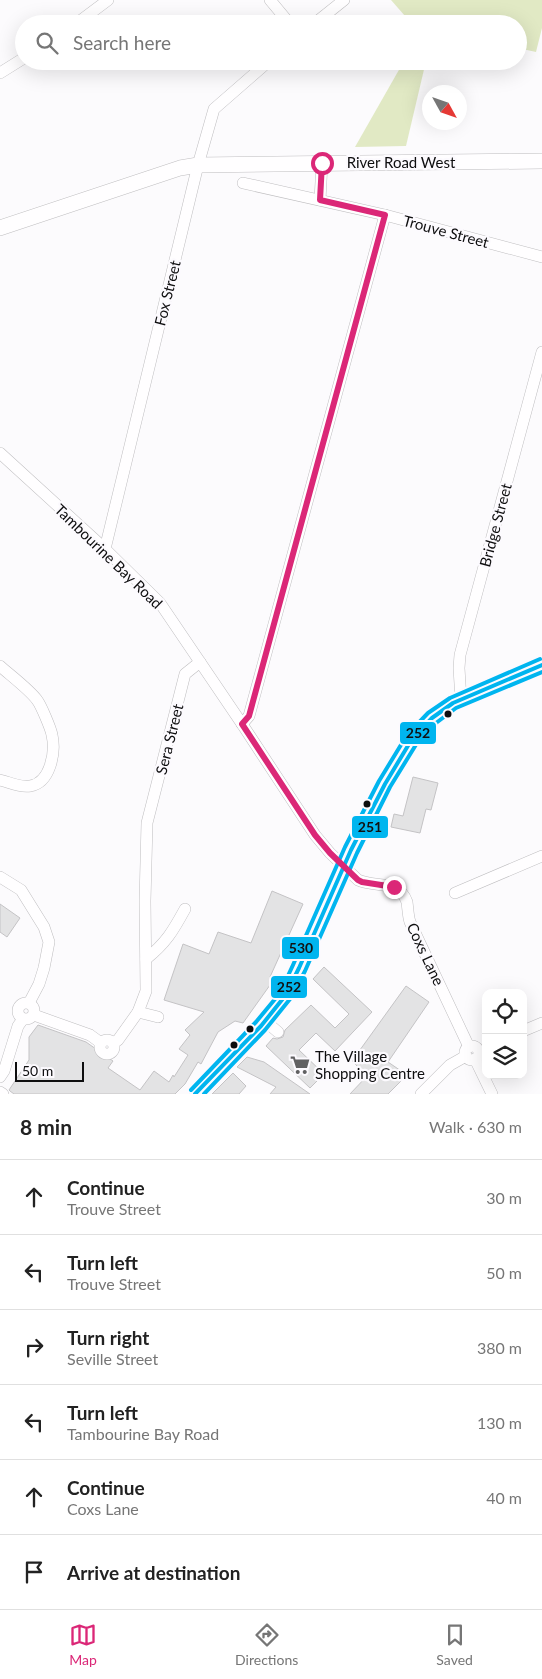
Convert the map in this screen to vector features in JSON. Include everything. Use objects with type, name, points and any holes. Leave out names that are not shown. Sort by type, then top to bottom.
[{"type":"main road","name":"River Road West","points":[[0,228],[180,168],[198,165],[542,161]]},
{"type":"street","points":[[88,15],[108,0]]},
{"type":"street","points":[[270,0],[282,15]]},
{"type":"street","points":[[325,15],[344,0]]},
{"type":"street","points":[[0,73],[15,64]]},
{"type":"street","name":"Fox Street","points":[[105,548],[198,165],[214,109],[259,70]]},
{"type":"street","points":[[320,200],[322,163]]},
{"type":"street","name":"Trouve Street","points":[[243,183],[385,215],[542,257]]},
{"type":"street","points":[[242,724],[249,716],[385,215]]},
{"type":"street","name":"Bridge Street","points":[[461,700],[460,655],[540,371],[542,352]]},
{"type":"street","name":"Tambourine Bay Road","points":[[0,453],[105,548],[160,603],[315,835],[344,867]]},
{"type":"street","name":"Sera Street","points":[[28,1017],[90,1035],[102,1051],[106,1040],[113,1043],[118,1040],[138,1012],[146,991],[146,823],[185,674],[200,662]]},
{"type":"street","points":[[196,1094],[266,1021],[292,984],[344,867],[385,784],[408,745],[420,729],[439,712],[461,700],[542,665]]},
{"type":"street","points":[[0,666],[37,700],[52,736],[49,770],[41,782],[28,787],[0,780]]},
{"type":"street","points":[[455,893],[542,856]]},
{"type":"street","name":"Coxs Lane","points":[[344,867],[362,882],[389,885],[401,892],[406,902],[410,922],[475,1052],[492,1094]]},
{"type":"street","points":[[0,877],[21,890],[44,927],[49,942],[39,984],[29,1003],[34,1008],[18,1026],[4,1071],[0,1077]]},
{"type":"street","points":[[146,958],[169,937],[185,909]]},
{"type":"street","points":[[138,1012],[158,1017]]},
{"type":"street","points":[[266,1021],[278,1032]]},
{"type":"street","points":[[527,1029],[542,1023]]},
{"type":"street","points":[[421,1094],[450,1065],[475,1052]]},
{"type":"street","points":[[0,1092],[4,1094]]},
{"type":"green space","points":[[391,0],[542,0],[542,28],[536,52],[527,50],[527,15],[404,15]]},
{"type":"green space","points":[[399,70],[424,70],[406,146],[355,147]]},
{"type":"building","points":[[413,777],[438,783],[431,810],[426,809],[420,833],[391,827],[394,814],[403,816]]},
{"type":"building","points":[[272,891],[303,904],[270,977],[275,978],[243,1023],[235,1021],[218,1032],[201,1064],[198,1062],[185,1084],[175,1094],[14,1094],[9,1090],[29,1060],[29,1037],[38,1025],[86,1042],[113,1061],[108,1068],[140,1090],[154,1071],[169,1082],[188,1055],[179,1049],[190,1035],[185,1030],[204,1012],[164,1000],[183,944],[209,954],[218,932],[251,943]]},
{"type":"building","points":[[0,904],[20,918],[7,937],[0,932]]},
{"type":"building","points":[[324,967],[372,1012],[335,1051],[316,1033],[299,1050],[324,1074],[310,1088],[266,1046],[273,1038],[283,1037],[285,1030],[311,1005],[335,1028],[349,1014],[313,979]]},
{"type":"building","points":[[406,986],[429,1002],[388,1062],[407,1075],[388,1094],[350,1094],[367,1076],[352,1061]]},
{"type":"building","points":[[247,1057],[264,1062],[310,1094],[270,1094],[276,1087],[237,1067]]},
{"type":"building","points":[[233,1073],[246,1086],[239,1094],[212,1094]]},
{"type":"transit line","name":"530","points":[[191,1090],[256,1022],[280,993],[345,847],[379,781],[407,735],[428,713],[450,698],[540,659]]},
{"type":"transit line","name":"252","points":[[195,1094],[261,1026],[285,996],[351,850],[385,784],[412,739],[432,718],[453,703],[542,665]]},
{"type":"transit line","name":"251","points":[[204,1094],[265,1030],[290,999],[305,971],[357,853],[390,787],[417,743],[436,723],[456,708],[542,672]]},
{"type":"place","name":"The Village Shopping Centre","points":[[300,1065]]},
{"type":"route","points":[[322,163],[320,200],[385,215],[249,716],[242,724],[315,835],[330,853],[358,880],[394,887]]}]
